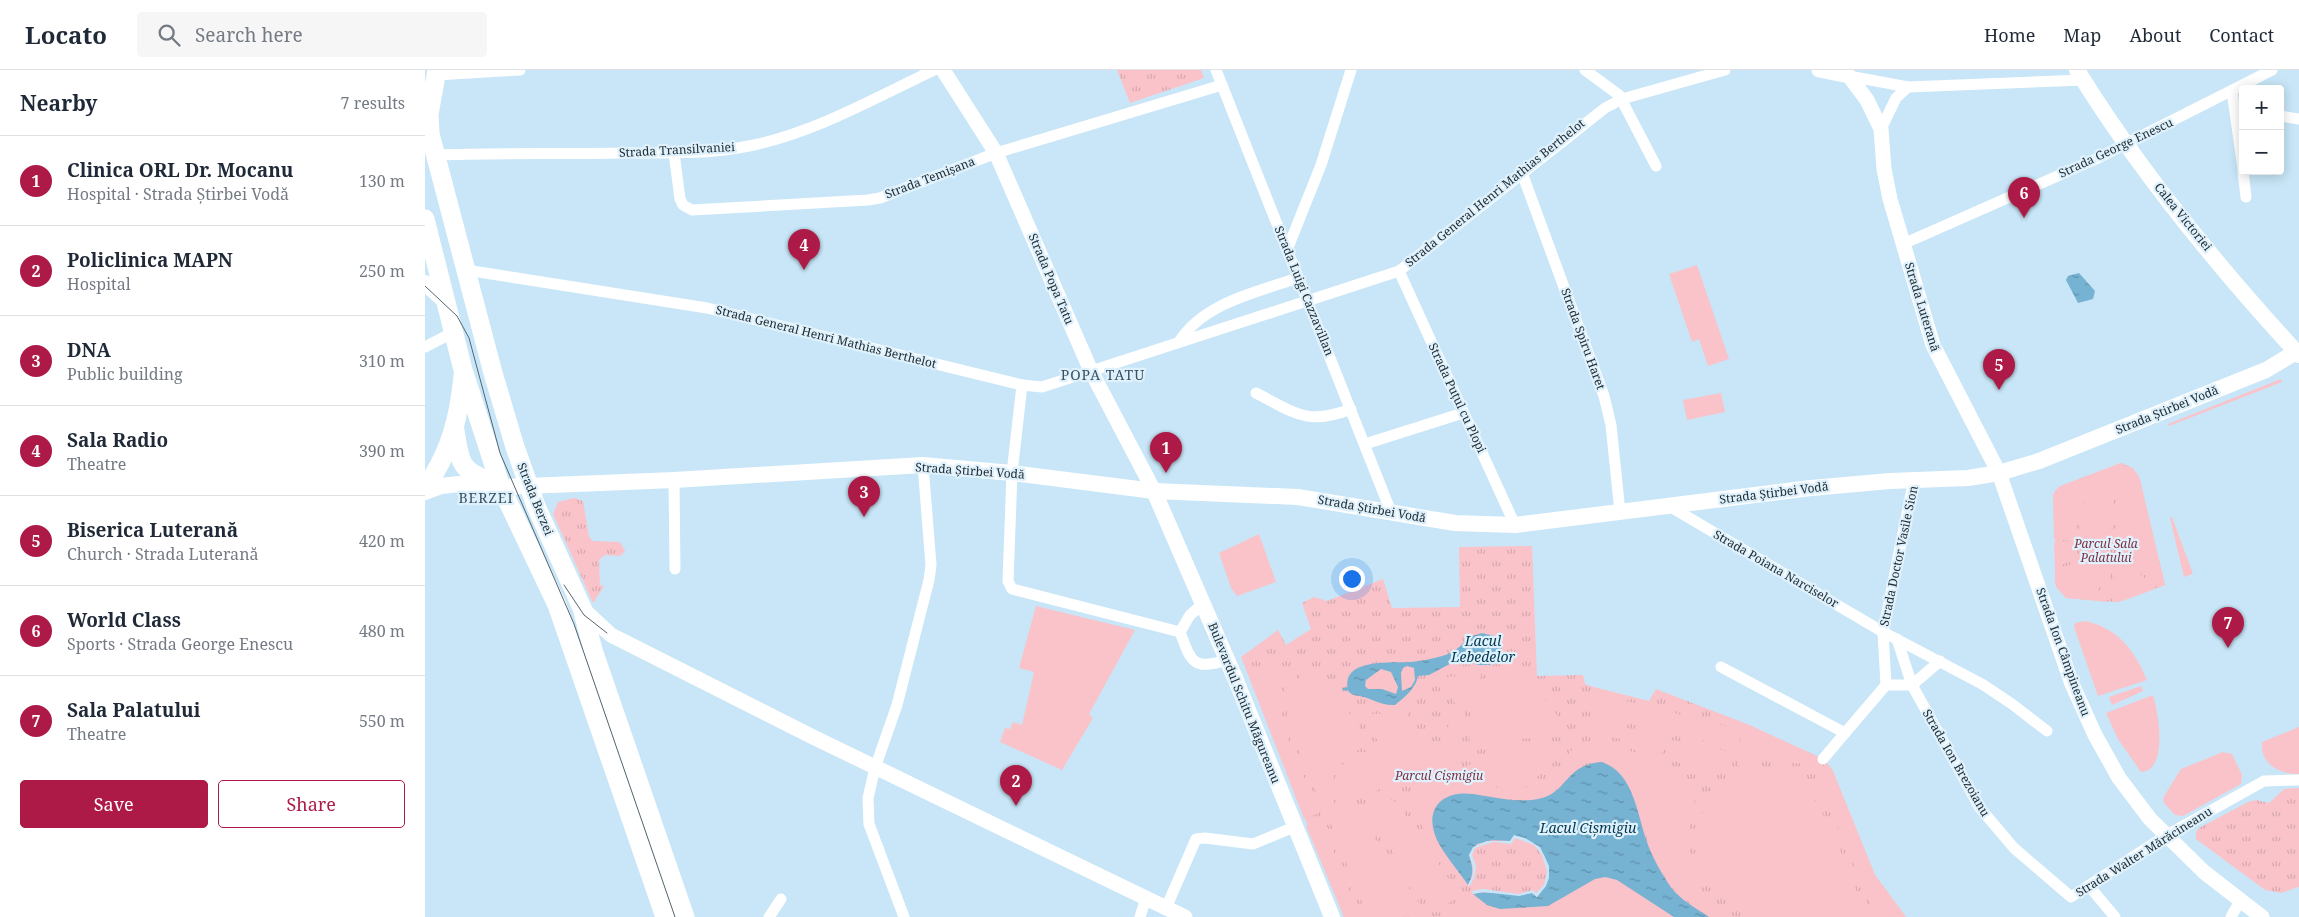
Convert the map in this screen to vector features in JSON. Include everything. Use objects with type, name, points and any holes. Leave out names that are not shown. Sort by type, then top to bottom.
[{"type":"main road","name":"Strada Berzei","points":[[437,72],[429,114],[430,134],[493,373],[528,486],[582,608],[598,634],[685,917]]},
{"type":"main road","name":"Calea Victoriei","points":[[2080,75],[2125,145],[2170,203],[2298,352]]},
{"type":"main road","name":"Strada Berzei","points":[[426,232],[463,370],[501,487],[557,605],[665,917]]},
{"type":"main road","points":[[425,283],[445,301]]},
{"type":"main road","name":"Strada Știrbei Vodă","points":[[425,492],[441,486],[459,484],[501,487],[675,480],[923,465],[1012,473],[1154,491],[1298,497],[1455,523],[1515,525],[1811,488],[1968,478],[1999,473],[2048,457],[2265,370],[2298,352]]},
{"type":"main road","points":[[425,488],[441,464],[455,429],[463,370]]},
{"type":"main road","points":[[455,429],[459,451],[468,471],[501,487]]},
{"type":"main road","name":"Bulevardul Schitu Măgureanu","points":[[1154,491],[1227,660],[1332,917]]},
{"type":"street","points":[[437,72],[520,70]]},
{"type":"street","name":"Strada Transilvaniei","points":[[435,155],[675,153],[750,146],[799,132],[934,70]]},
{"type":"street","name":"Strada Popa Tatu","points":[[943,70],[997,153],[1091,371],[1154,491]]},
{"type":"street","name":"Strada Luigi Cazzavillan","points":[[1216,70],[1391,512]]},
{"type":"street","points":[[1287,250],[1321,165],[1351,70]]},
{"type":"street","points":[[1585,70],[1613,89],[1622,99],[1656,166]]},
{"type":"street","name":"Strada General Henri Mathias Berthelot","points":[[466,270],[707,308],[1022,385],[1042,387],[1399,271],[1591,116],[1622,99],[1725,70]]},
{"type":"street","points":[[1819,70],[1908,87],[2080,75]]},
{"type":"street","name":"Strada George Enescu","points":[[1903,244],[2125,145],[2272,70]]},
{"type":"street","name":"Strada Luterană","points":[[1849,76],[1867,100],[1881,129],[1887,188],[1938,358],[1999,473]]},
{"type":"street","name":"Strada Temișana","points":[[675,153],[680,200],[686,208],[692,210],[868,200],[880,198],[997,153],[1222,85]]},
{"type":"street","points":[[1881,129],[1896,98],[1908,87]]},
{"type":"street","points":[[2233,91],[2239,108]]},
{"type":"street","points":[[2284,117],[2299,119]]},
{"type":"street","name":"Strada Spiru Haret","points":[[1522,173],[1604,396],[1611,425],[1620,512]]},
{"type":"street","points":[[2244,175],[2247,197]]},
{"type":"street","name":"Strada Puțul cu Plopi","points":[[1399,271],[1515,525]]},
{"type":"street","points":[[1179,342],[1192,325],[1222,305],[1298,278]]},
{"type":"street","points":[[425,347],[453,332]]},
{"type":"street","points":[[1022,385],[1012,473],[1008,581],[1012,589],[1180,632]]},
{"type":"street","points":[[1256,393],[1308,418],[1331,416],[1351,409]]},
{"type":"street","points":[[1365,444],[1463,413]]},
{"type":"street","points":[[904,917],[869,824],[868,798],[875,768],[897,706],[929,580],[931,565],[923,465]]},
{"type":"street","name":"Strada Ion Câmpineanu","points":[[1999,473],[2072,684],[2095,735],[2119,778],[2136,803],[2165,836],[2204,872],[2262,917]]},
{"type":"street","points":[[675,480],[675,569]]},
{"type":"street","name":"Strada Doctor Vasile Sion","points":[[1886,685],[1883,632],[1914,480]]},
{"type":"street","name":"Strada Poiana Narciselor","points":[[1669,506],[1883,632],[1940,661]]},
{"type":"street","points":[[1180,632],[1190,615],[1203,604]]},
{"type":"street","points":[[1180,632],[1190,659],[1194,663],[1211,665],[1227,660]]},
{"type":"street","points":[[571,647],[579,639],[598,634],[1185,917]]},
{"type":"street","name":"Strada Ion Brezoianu","points":[[1897,639],[1912,685],[1984,814],[2014,848],[2071,897]]},
{"type":"street","points":[[1823,759],[1886,685],[1912,685],[1940,661],[1993,691],[2047,732]]},
{"type":"street","points":[[1721,667],[1845,733]]},
{"type":"street","name":"Strada Walter Mărăcineanu","points":[[2071,897],[2165,836],[2264,781],[2299,780]]},
{"type":"street","points":[[1166,908],[1197,839],[1205,838],[1253,844],[1295,827]]},
{"type":"street","points":[[2089,886],[2115,917]]},
{"type":"street","points":[[1141,917],[1145,898]]},
{"type":"street","points":[[769,917],[781,900]]},
{"type":"street","points":[[2231,917],[2240,901]]},
{"type":"green space","points":[[1117,70],[1201,70],[1204,78],[1130,103]]},
{"type":"green space","points":[[1697,265],[1729,359],[1708,366],[1699,339],[1692,342],[1669,274]]},
{"type":"green space","points":[[2281,379],[2282,382],[2169,426],[2168,424]]},
{"type":"green space","points":[[1721,393],[1725,412],[1687,420],[1683,400]]},
{"type":"green space","name":"Parcul Sala Palatului","points":[[2121,463],[2133,468],[2140,480],[2165,585],[2118,602],[2066,598],[2055,583],[2055,491],[2060,486]]},
{"type":"green space","points":[[2121,463],[2124,464],[2116,490],[2086,500],[2081,510],[2059,487]]},
{"type":"green space","points":[[2127,465],[2137,473],[2140,480],[2165,585],[2158,588],[2122,551],[2124,543],[2117,536],[2119,497]]},
{"type":"green space","points":[[2056,490],[2079,513],[2071,541],[2054,539],[2053,495]]},
{"type":"green space","points":[[2114,495],[2113,536],[2109,538],[2083,512],[2088,503]]},
{"type":"green space","points":[[574,498],[583,501],[589,536],[592,541],[620,542],[625,551],[620,556],[605,555],[599,560],[600,585],[604,586],[593,603],[553,514],[558,502]]},
{"type":"green space","points":[[2082,516],[2107,541],[2105,546],[2080,557],[2076,539]]},
{"type":"green space","points":[[2172,517],[2193,574],[2184,577],[2170,518]]},
{"type":"green space","points":[[1259,534],[1276,582],[1237,596],[1231,588],[1219,553]]},
{"type":"green space","points":[[2054,543],[2072,547],[2077,558],[2055,568]]},
{"type":"green space","name":"Parcul Cișmigiu","points":[[1532,546],[1537,676],[1583,675],[1585,684],[1590,686],[1649,701],[1656,689],[1747,724],[1823,759],[1832,769],[1875,875],[1906,917],[1344,917],[1241,657],[1278,630],[1286,645],[1311,629],[1302,603],[1314,597],[1327,601],[1383,579],[1392,608],[1460,607],[1459,547]]},
{"type":"green space","points":[[2106,550],[2112,555],[2109,597],[2082,560]]},
{"type":"green space","points":[[2120,553],[2155,589],[2122,601],[2112,602],[2116,555]]},
{"type":"green space","points":[[2078,561],[2108,602],[2066,598],[2056,587],[2055,571]]},
{"type":"green space","points":[[1036,606],[1135,630],[1089,714],[1093,718],[1062,770],[1000,742],[1005,728],[1010,729],[1013,722],[1022,725],[1034,672],[1019,668]]},
{"type":"green space","points":[[2085,621],[2107,629],[2124,642],[2147,680],[2098,696],[2074,627],[2075,623]]},
{"type":"green space","points":[[1268,661],[1276,676],[1276,703],[1282,725],[1319,813],[1304,819],[1248,674]]},
{"type":"green space","points":[[1404,667],[1414,668],[1415,680],[1411,687],[1402,691],[1401,673]]},
{"type":"green space","points":[[1380,669],[1388,671],[1394,677],[1397,686],[1396,694],[1383,689],[1367,689],[1365,686],[1366,680]]},
{"type":"green space","points":[[1302,671],[1322,677],[1374,747],[1360,747],[1350,750],[1342,756],[1334,773],[1335,807],[1325,811],[1292,733],[1285,700],[1284,684],[1297,682]]},
{"type":"green space","points":[[1507,671],[1515,674],[1532,687],[1569,730],[1568,734],[1563,737],[1510,739],[1473,752],[1469,747],[1472,712],[1479,692],[1485,684]]},
{"type":"green space","points":[[1482,675],[1466,699],[1460,761],[1440,777],[1409,779],[1403,776],[1359,714],[1400,714],[1407,710],[1413,741],[1446,741],[1450,716],[1455,704],[1444,677]]},
{"type":"green space","points":[[2141,686],[2143,691],[2112,705],[2109,697]]},
{"type":"green space","points":[[1590,692],[1742,730],[1737,749],[1585,711]]},
{"type":"green space","points":[[2153,695],[2159,726],[2158,751],[2150,769],[2141,772],[2118,739],[2106,713]]},
{"type":"green space","points":[[1585,718],[1666,737],[1661,755],[1641,744],[1584,730]]},
{"type":"green space","points":[[1747,724],[1819,757],[1807,764],[1763,761],[1738,766]]},
{"type":"green space","points":[[2299,727],[2299,774],[2278,770],[2264,757],[2262,742]]},
{"type":"green space","points":[[1673,740],[1732,752],[1728,767],[1698,769],[1668,759]]},
{"type":"green space","points":[[1594,743],[1624,749],[1651,760],[1674,776],[1695,798],[1688,841],[1699,895],[1695,907],[1670,886],[1652,854],[1643,825],[1617,769],[1611,765],[1602,762],[1586,763],[1551,794],[1539,798],[1507,799],[1466,794],[1448,797],[1439,801],[1433,829],[1437,840],[1468,885],[1464,887],[1409,807],[1409,793],[1416,787],[1424,785],[1508,788],[1531,786],[1552,774],[1572,750]]},
{"type":"green space","points":[[1562,745],[1565,747],[1541,774],[1522,781],[1497,782],[1451,777],[1466,766],[1505,747]]},
{"type":"green space","points":[[1359,752],[1374,752],[1398,782],[1340,805],[1339,774],[1345,761]]},
{"type":"green space","points":[[2223,752],[2232,754],[2242,775],[2241,784],[2183,816],[2175,815],[2164,803],[2163,798],[2181,769]]},
{"type":"green space","points":[[1826,763],[1832,769],[1875,875],[1906,917],[1877,917],[1822,790],[1816,781],[1816,775]]},
{"type":"green space","points":[[1766,768],[1792,776],[1805,787],[1816,802],[1836,841],[1868,917],[1753,917],[1716,895],[1704,880],[1695,845],[1702,814],[1720,788],[1732,778],[1748,771]]},
{"type":"green space","points":[[2299,788],[2299,887],[2281,893],[2265,890],[2196,839],[2196,833],[2199,828],[2248,802],[2256,800],[2269,803],[2284,789]]},
{"type":"green space","points":[[1380,798],[1389,798],[1397,803],[1460,895],[1435,913],[1371,820],[1371,807]]},
{"type":"green space","points":[[1350,810],[1359,815],[1428,916],[1368,917],[1328,817]]},
{"type":"green space","points":[[1321,820],[1360,917],[1344,917],[1306,826]]},
{"type":"green space","points":[[1605,877],[1617,880],[1674,917],[1484,917],[1470,896],[1473,894],[1487,905],[1500,909],[1548,906],[1595,879]]},
{"type":"green space","points":[[1464,902],[1475,917],[1442,917]]},
{"type":"green space","points":[[1707,905],[1719,907],[1735,917],[1709,917],[1701,911]]},
{"type":"water","points":[[2079,273],[2095,291],[2093,299],[2078,303],[2066,280],[2068,276]]},
{"type":"water","name":"Lacul Lebedelor","points":[[1482,633],[1494,636],[1502,643],[1501,653],[1490,665],[1477,665],[1465,656],[1429,675],[1418,676],[1412,688],[1395,705],[1384,704],[1353,695],[1349,692],[1348,681],[1351,673],[1359,667],[1369,664],[1427,660],[1446,655],[1454,651],[1469,637]],"holes":[[[1407,666],[1414,668],[1415,680],[1411,687],[1402,691],[1401,673],[1403,668]],[[1381,669],[1391,672],[1398,687],[1396,694],[1382,689],[1368,689],[1365,686],[1366,680]]]},
{"type":"water","name":"Lacul Cișmigiu","points":[[1602,762],[1613,767],[1628,785],[1637,807],[1649,848],[1670,886],[1683,899],[1709,917],[1674,917],[1617,880],[1605,877],[1595,879],[1548,906],[1500,909],[1487,905],[1473,894],[1488,892],[1517,895],[1532,893],[1537,897],[1544,887],[1548,868],[1546,859],[1541,851],[1525,839],[1514,836],[1510,841],[1493,840],[1477,844],[1469,855],[1472,870],[1468,885],[1437,840],[1433,829],[1432,819],[1434,811],[1438,804],[1452,795],[1473,794],[1516,800],[1534,800],[1551,795],[1581,767]]},
{"type":"pier","points":[[1514,835],[1525,838],[1540,847],[1549,866],[1549,878],[1546,886],[1537,897],[1532,893],[1519,896],[1483,892],[1473,894],[1472,891],[1483,889],[1519,894],[1533,890],[1536,893],[1544,885],[1547,872],[1542,855],[1534,845],[1515,838],[1511,844],[1493,842],[1475,848],[1472,855],[1476,866],[1475,876],[1470,886],[1468,885],[1473,875],[1473,867],[1469,855],[1473,847],[1487,841],[1510,841]]},
{"type":"tram line","points":[[425,286],[457,316],[469,338],[500,453],[574,624],[675,917]]},
{"type":"tram line","points":[[564,585],[584,615],[607,633]]},
{"type":"place","name":"World Class","points":[[2024,218]]},
{"type":"place","name":"Sala Radio","points":[[804,270]]},
{"type":"place","name":"Biserica Luterană","points":[[1999,390]]},
{"type":"place","name":"Clinica ORL Dr. Mocanu","points":[[1166,473]]},
{"type":"place","name":"DNA","points":[[864,517]]},
{"type":"place","name":"Sala Palatului","points":[[2228,648]]},
{"type":"place","name":"Policlinica MAPN","points":[[1016,806]]},
{"type":"district","name":"POPA TATU","points":[[1103,375]]},
{"type":"district","name":"BERZEI","points":[[486,498]]}]
